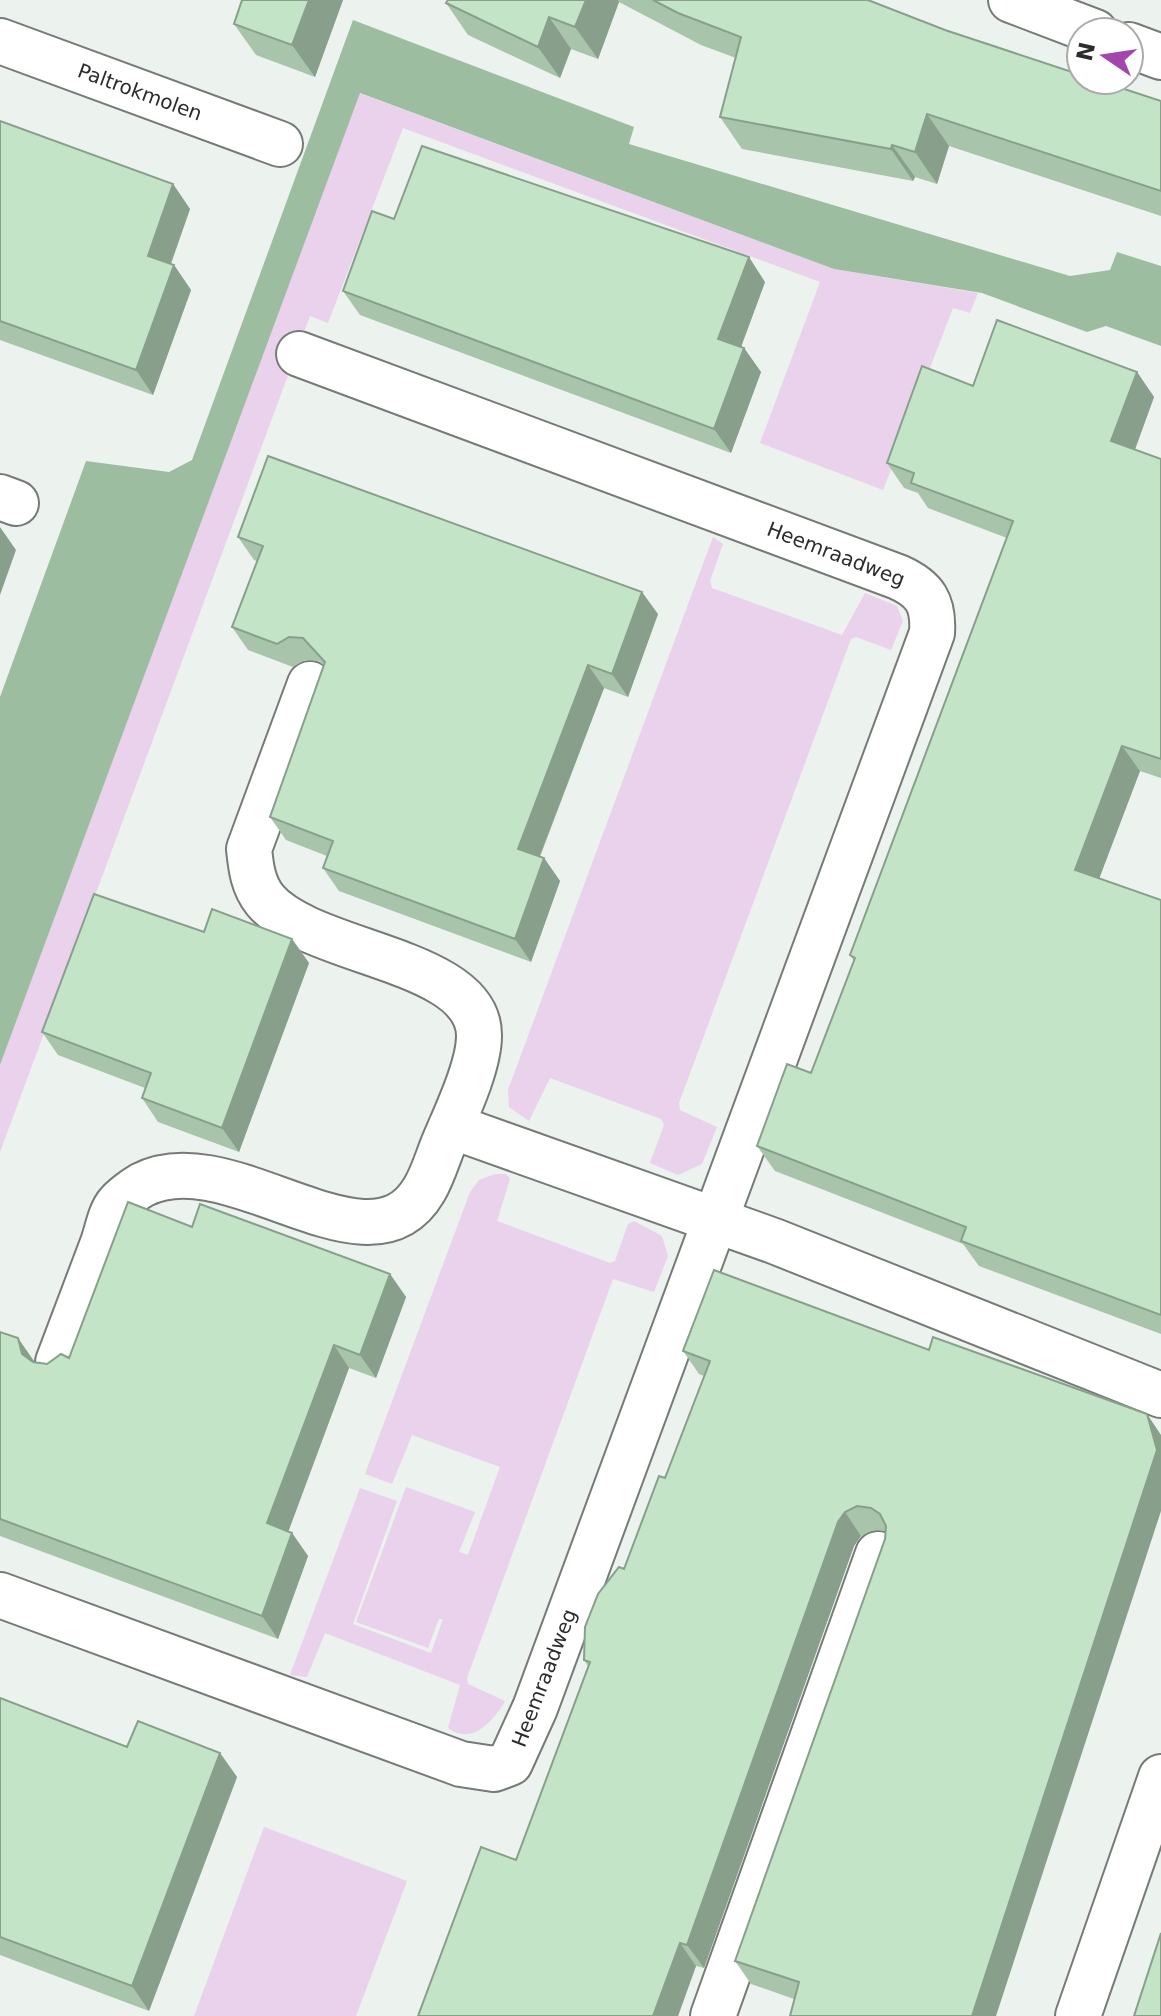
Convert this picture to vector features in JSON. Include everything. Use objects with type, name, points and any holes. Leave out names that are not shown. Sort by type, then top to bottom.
[{"type":"street","points":[[1011,0],[1065,21]]},
{"type":"street","name":"Paltrokmolen","points":[[0,41],[280,144]]},
{"type":"street","name":"Heemraadweg","points":[[0,1595],[461,1764],[494,1769],[510,1763],[535,1708],[932,633],[933,614],[928,598],[914,584],[299,354]]},
{"type":"street","points":[[58,1362],[117,1205],[142,1185],[171,1177],[201,1176],[233,1182],[338,1221],[385,1221],[407,1209],[424,1191],[451,1126],[476,1058],[480,1036],[474,1012],[459,992],[437,979],[307,930],[283,917],[264,899],[252,876],[249,849],[310,684]]},
{"type":"street","points":[[451,1126],[714,1220],[1161,1395]]},
{"type":"street","points":[[713,2016],[878,1554]]},
{"type":"street","points":[[1078,2016],[1161,1777]]},
{"type":"shaded area","points":[[353,20],[634,127],[629,144],[1070,276],[1110,270],[1117,252],[1161,266],[1161,346],[1106,326],[1087,332],[982,293],[834,269],[360,93],[0,1065],[0,697],[86,461],[169,472],[192,460]]},
{"type":"shaded area","points":[[359,93],[834,269],[978,293],[970,313],[953,308],[883,490],[760,443],[820,282],[403,128],[328,323],[310,316],[0,1152],[0,1065]]},
{"type":"shaded area","points":[[713,537],[723,544],[710,581],[712,588],[842,635],[865,593],[897,606],[903,621],[891,650],[856,637],[851,639],[679,1103],[680,1110],[717,1127],[702,1164],[678,1175],[650,1163],[664,1125],[661,1119],[550,1078],[529,1121],[509,1107],[508,1090]]},
{"type":"shaded area","points":[[506,1174],[510,1179],[497,1221],[610,1263],[615,1261],[628,1224],[634,1221],[662,1236],[668,1256],[654,1292],[613,1279],[467,1678],[468,1684],[505,1701],[481,1729],[465,1734],[448,1728],[460,1685],[325,1633],[307,1677],[290,1675],[360,1488],[397,1501],[353,1624],[431,1653],[443,1619],[439,1619],[428,1648],[356,1622],[406,1487],[475,1512],[459,1552],[468,1555],[500,1467],[412,1435],[392,1484],[365,1474],[470,1192],[479,1180]]},
{"type":"shaded area","points":[[264,1827],[407,1881],[356,2016],[194,2016]]},
{"type":"building","points":[[242,0],[309,0],[292,45],[234,24]]},
{"type":"building","points":[[448,0],[586,0],[575,27],[549,17],[538,47],[446,3]]},
{"type":"building","points":[[653,0],[868,0],[945,30],[1065,70],[1065,96],[1145,96],[1161,101],[1161,191],[927,114],[915,152],[892,145],[891,149],[720,117],[741,37]]},
{"type":"building","points":[[0,121],[173,184],[148,256],[174,265],[136,370],[0,321]]},
{"type":"building","points":[[422,146],[749,257],[718,339],[744,348],[714,429],[343,291],[372,211],[394,219]]},
{"type":"building","points":[[997,320],[1137,372],[1111,441],[1161,459],[1161,759],[1122,746],[1075,870],[1161,900],[1161,1315],[961,1241],[966,1227],[757,1146],[787,1064],[811,1073],[855,958],[850,955],[1013,521],[911,483],[914,473],[887,463],[922,366],[973,386]]},
{"type":"building","points":[[268,456],[642,592],[612,674],[588,665],[518,849],[544,858],[515,939],[323,868],[333,841],[270,817],[325,662],[303,638],[289,637],[277,644],[232,627],[263,546],[238,537]]},
{"type":"building","points":[[94,894],[204,932],[212,909],[292,939],[222,1128],[142,1098],[151,1073],[42,1032]]},
{"type":"building","points":[[128,1202],[192,1227],[200,1204],[390,1274],[360,1355],[334,1345],[267,1523],[292,1533],[262,1616],[0,1519],[0,1332],[18,1338],[22,1354],[33,1362],[47,1364],[61,1354],[69,1358]]},
{"type":"building","points":[[714,1270],[929,1350],[933,1337],[1147,1414],[1157,1450],[972,2016],[790,2016],[799,1982],[735,1961],[885,1539],[886,1526],[880,1514],[871,1508],[857,1506],[845,1512],[838,1522],[687,1945],[680,1943],[653,2016],[418,2016],[481,1847],[516,1860],[590,1662],[584,1660],[585,1627],[598,1594],[619,1567],[624,1569],[659,1476],[665,1478],[710,1361],[683,1351]]},
{"type":"building","points":[[0,1698],[127,1747],[138,1721],[220,1753],[132,1986],[0,1937]]},
{"type":"building","points":[[1161,1933],[1161,2016],[1134,2016]]}]
